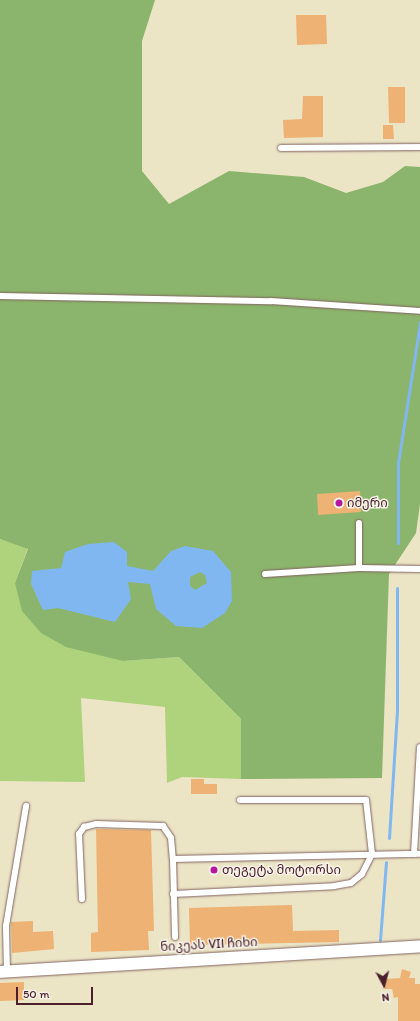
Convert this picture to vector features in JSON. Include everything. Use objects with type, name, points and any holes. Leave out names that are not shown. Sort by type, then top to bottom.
[{"type":"street","name":"ნიკეას VII ჩიხი","points":[[3,972],[420,946]]},
{"type":"lane","points":[[281,148],[420,147]]},
{"type":"lane","points":[[0,296],[271,301],[420,311]]},
{"type":"lane","points":[[359,523],[359,568]]},
{"type":"lane","points":[[264,574],[359,568],[420,569]]},
{"type":"lane","points":[[173,860],[417,854],[420,747]]},
{"type":"lane","points":[[173,894],[340,885],[351,883],[362,874],[372,854],[366,800],[240,800]]},
{"type":"lane","points":[[3,972],[6,926],[26,806]]},
{"type":"lane","points":[[82,899],[79,834],[84,827],[163,826],[171,838],[175,937]]},
{"type":"green space","points":[[0,0],[155,0],[142,41],[142,171],[169,204],[229,171],[304,177],[346,193],[383,182],[405,166],[420,167],[420,504],[416,533],[389,574],[382,778],[241,779],[241,719],[179,657],[123,661],[66,647],[41,633],[22,611],[15,583],[28,549],[0,539]]},
{"type":"green space","points":[[0,539],[28,548],[15,583],[123,661],[179,657],[241,719],[241,779],[182,777],[167,783],[165,707],[81,698],[85,782],[0,781]]},
{"type":"water","points":[[114,542],[127,552],[127,566],[153,571],[171,551],[185,546],[213,551],[231,572],[232,601],[225,613],[202,628],[176,626],[156,609],[150,584],[128,582],[131,599],[115,622],[58,608],[43,610],[31,584],[32,571],[61,568],[65,552],[88,544]],"holes":[[[200,572],[205,575],[207,583],[195,590],[190,586],[190,577]]]},
{"type":"building","points":[[296,15],[326,15],[327,44],[297,45]]},
{"type":"building","points":[[388,87],[405,87],[405,123],[389,123]]},
{"type":"building","points":[[303,96],[323,96],[323,137],[284,138],[283,120],[302,119]]},
{"type":"building","points":[[383,125],[393,125],[394,139],[383,139]]},
{"type":"building","name":"იმერი","points":[[360,491],[361,512],[318,515],[317,494]]},
{"type":"building","points":[[191,779],[204,779],[204,784],[217,784],[217,794],[191,794]]},
{"type":"building","points":[[96,829],[151,830],[154,931],[148,931],[149,950],[91,952],[91,933],[98,932]]},
{"type":"building","points":[[292,905],[293,931],[339,930],[339,942],[190,945],[189,908]]},
{"type":"building","points":[[33,921],[33,932],[53,931],[54,949],[12,953],[11,922]]},
{"type":"building","points":[[402,969],[411,972],[409,978],[415,978],[415,984],[420,984],[420,1021],[398,1021],[398,997],[394,998],[392,989],[385,989],[385,979],[400,978]]},
{"type":"building","points":[[24,982],[24,1000],[0,1001],[0,983]]},
{"type":"waterway","points":[[398,543],[398,463],[420,322]]},
{"type":"waterway","points":[[389,838],[397,710],[397,588]]},
{"type":"waterway","points":[[380,940],[386,862]]},
{"type":"place","name":"იმერი","points":[[339,503]]},
{"type":"place","name":"თეგეტა მოტორსი","points":[[214,870]]}]
